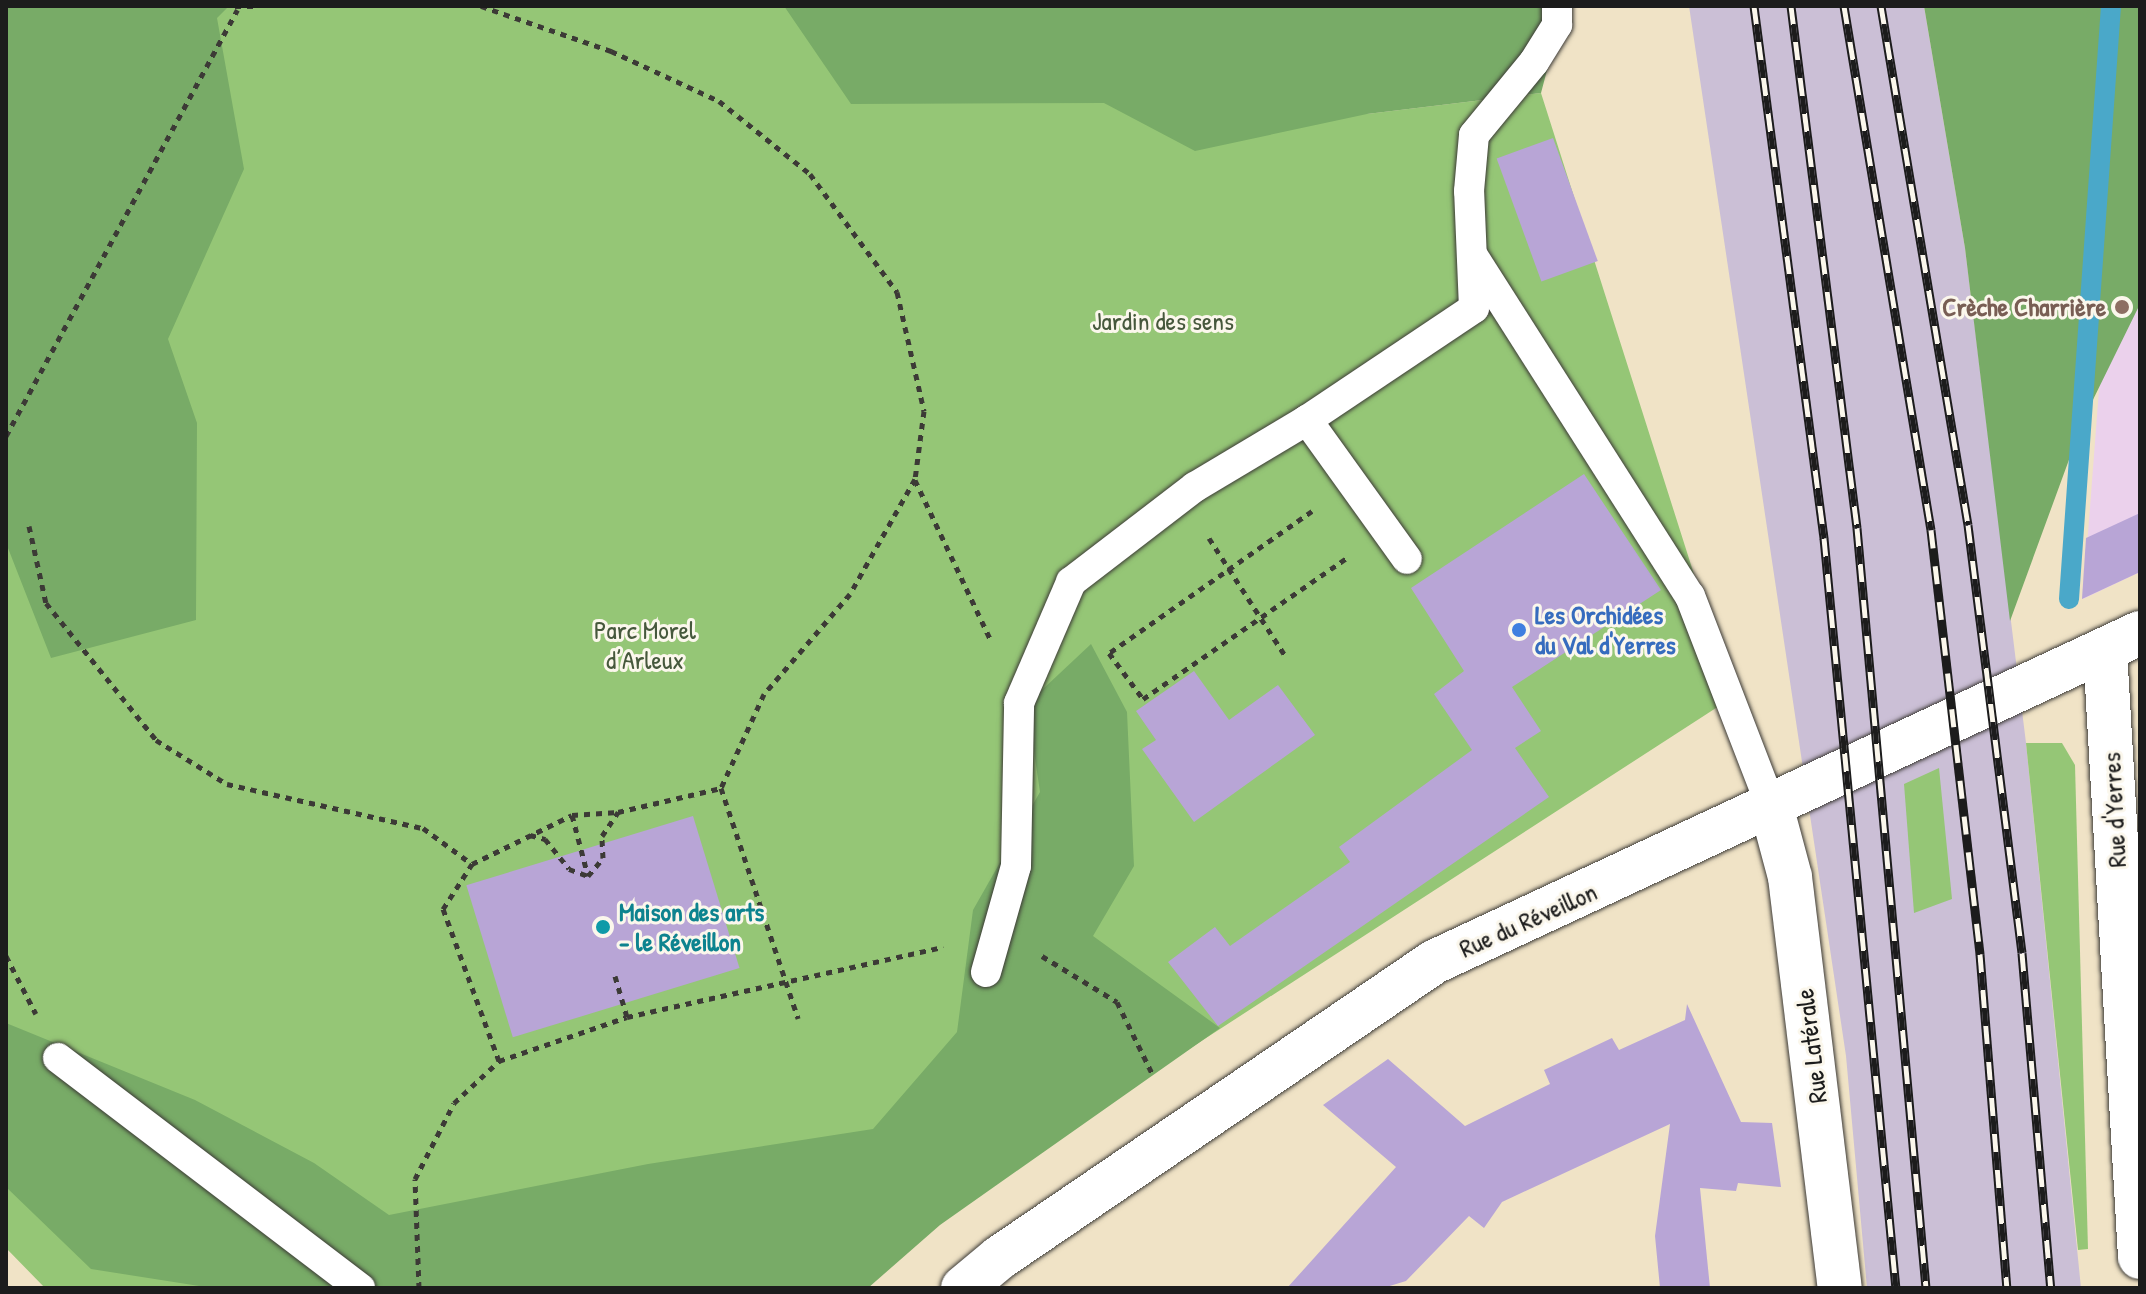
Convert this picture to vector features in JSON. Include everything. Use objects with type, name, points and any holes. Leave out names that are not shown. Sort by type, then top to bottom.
[{"type":"street","name":"Rue du Réveillon","points":[[963,1288],[999,1258],[1434,962],[1771,806],[1804,785],[2122,642]]},
{"type":"street","name":"Rue d'Yerres","points":[[2122,642],[2140,1257]]},
{"type":"street","name":"Rue Latérale","points":[[1771,806],[1790,877],[1840,1288]]},
{"type":"lane","points":[[989,960],[1016,866],[1019,703],[1071,582],[1195,487],[1307,420],[1474,308],[1474,135],[1534,62],[1557,25],[1557,6]]},
{"type":"lane","points":[[1472,255],[1690,596],[1771,806]]},
{"type":"lane","points":[[1307,420],[1407,559]]},
{"type":"lane","points":[[58,1058],[360,1288]]},
{"type":"path","points":[[6,436],[236,8],[259,6]]},
{"type":"path","points":[[481,6],[611,51],[719,101],[810,174],[897,292],[924,411],[915,479],[850,594],[764,694],[721,788],[798,1018]]},
{"type":"path","points":[[915,479],[1019,703]]},
{"type":"path","points":[[1353,483],[1109,653],[1143,699],[1387,530]]},
{"type":"path","points":[[29,526],[46,603],[156,740],[227,784],[423,828],[472,864]]},
{"type":"path","points":[[1228,569],[1286,657]]},
{"type":"path","points":[[499,1061],[443,909],[472,864],[572,815],[618,812],[721,788]]},
{"type":"path","points":[[588,876],[603,858],[602,836],[618,812]]},
{"type":"path","points":[[572,815],[588,876]]},
{"type":"path","points":[[529,835],[545,839],[569,869],[588,876]]},
{"type":"path","points":[[419,1288],[415,1179],[454,1103],[499,1061],[627,1017],[959,944],[989,960],[1033,950],[1117,1002],[1152,1073]]},
{"type":"path","points":[[6,956],[58,1058]]},
{"type":"path","points":[[615,976],[627,1017]]},
{"type":"shaded area","points":[[1689,6],[1924,6],[1965,248],[2026,743],[2081,1288],[1867,1288],[1846,1056]]},
{"type":"shaded area","name":"Crèche Charrière","points":[[2140,74],[2140,572],[2083,599],[2123,76]]},
{"type":"green space","name":"Parc Morel d’Arleux","points":[[6,6],[1195,6],[1367,114],[1541,93],[1733,697],[1152,1073],[905,1245],[862,1288],[45,1288],[6,1248]]},
{"type":"green space","points":[[6,6],[229,6],[217,18],[244,169],[168,339],[197,423],[196,620],[51,658],[6,543]]},
{"type":"green space","points":[[784,6],[1564,6],[1541,93],[1367,114],[1195,151],[1104,103],[851,104]]},
{"type":"green space","points":[[1924,6],[2140,6],[2140,304],[2085,416],[2010,621],[1965,248]]},
{"type":"green space","points":[[1091,644],[1127,712],[1134,866],[1093,936],[1220,1028],[940,1225],[868,1288],[212,1288],[91,1269],[6,1187],[6,1023],[195,1100],[314,1163],[389,1215],[648,1164],[873,1129],[957,1032],[973,910],[1040,792],[1027,704]]},
{"type":"green space","points":[[2026,743],[2062,743],[2075,765],[2088,1249],[2078,1250]]},
{"type":"green space","points":[[1939,768],[1952,899],[1914,913],[1904,784]]},
{"type":"building","points":[[1553,138],[1598,261],[1541,282],[1497,159]]},
{"type":"building","points":[[1584,474],[1661,590],[1512,687],[1541,731],[1515,748],[1549,797],[1218,1026],[1168,962],[1215,927],[1230,946],[1350,862],[1339,847],[1472,750],[1434,694],[1464,671],[1411,588]]},
{"type":"building","points":[[2140,513],[2140,572],[2082,599],[2086,538]]},
{"type":"building","points":[[1194,671],[1229,720],[1278,685],[1315,735],[1194,822],[1142,749],[1156,740],[1136,711]]},
{"type":"building","name":"Maison des arts - le Réveillon","points":[[693,816],[739,968],[513,1037],[466,885]]},
{"type":"building","points":[[1687,1004],[1741,1122],[1772,1123],[1781,1187],[1738,1183],[1736,1191],[1700,1188],[1710,1288],[1660,1288],[1655,1236],[1670,1124],[1502,1202],[1484,1228],[1469,1216],[1406,1281],[1383,1288],[1287,1288],[1396,1167],[1323,1105],[1388,1059],[1465,1126],[1550,1084],[1544,1070],[1612,1038],[1619,1050],[1685,1020]]},
{"type":"waterway","points":[[2069,599],[2111,6]]},
{"type":"railway","points":[[1754,6],[1824,538],[1896,1288]]},
{"type":"railway","points":[[1791,6],[1857,528],[1926,1288]]},
{"type":"railway","points":[[1844,6],[1931,530],[1980,954],[2007,1288]]},
{"type":"railway","points":[[1881,6],[1968,525],[2022,953],[2051,1288]]},
{"type":"place","name":"Crèche Charrière","points":[[2122,307]]},
{"type":"place","name":"Les Orchidées du Val d'Yerres","points":[[1519,630]]},
{"type":"place","name":"Maison des arts - le Réveillon","points":[[603,927]]},
{"type":"park label","name":"Jardin des sens","points":[[1163,321]]}]
